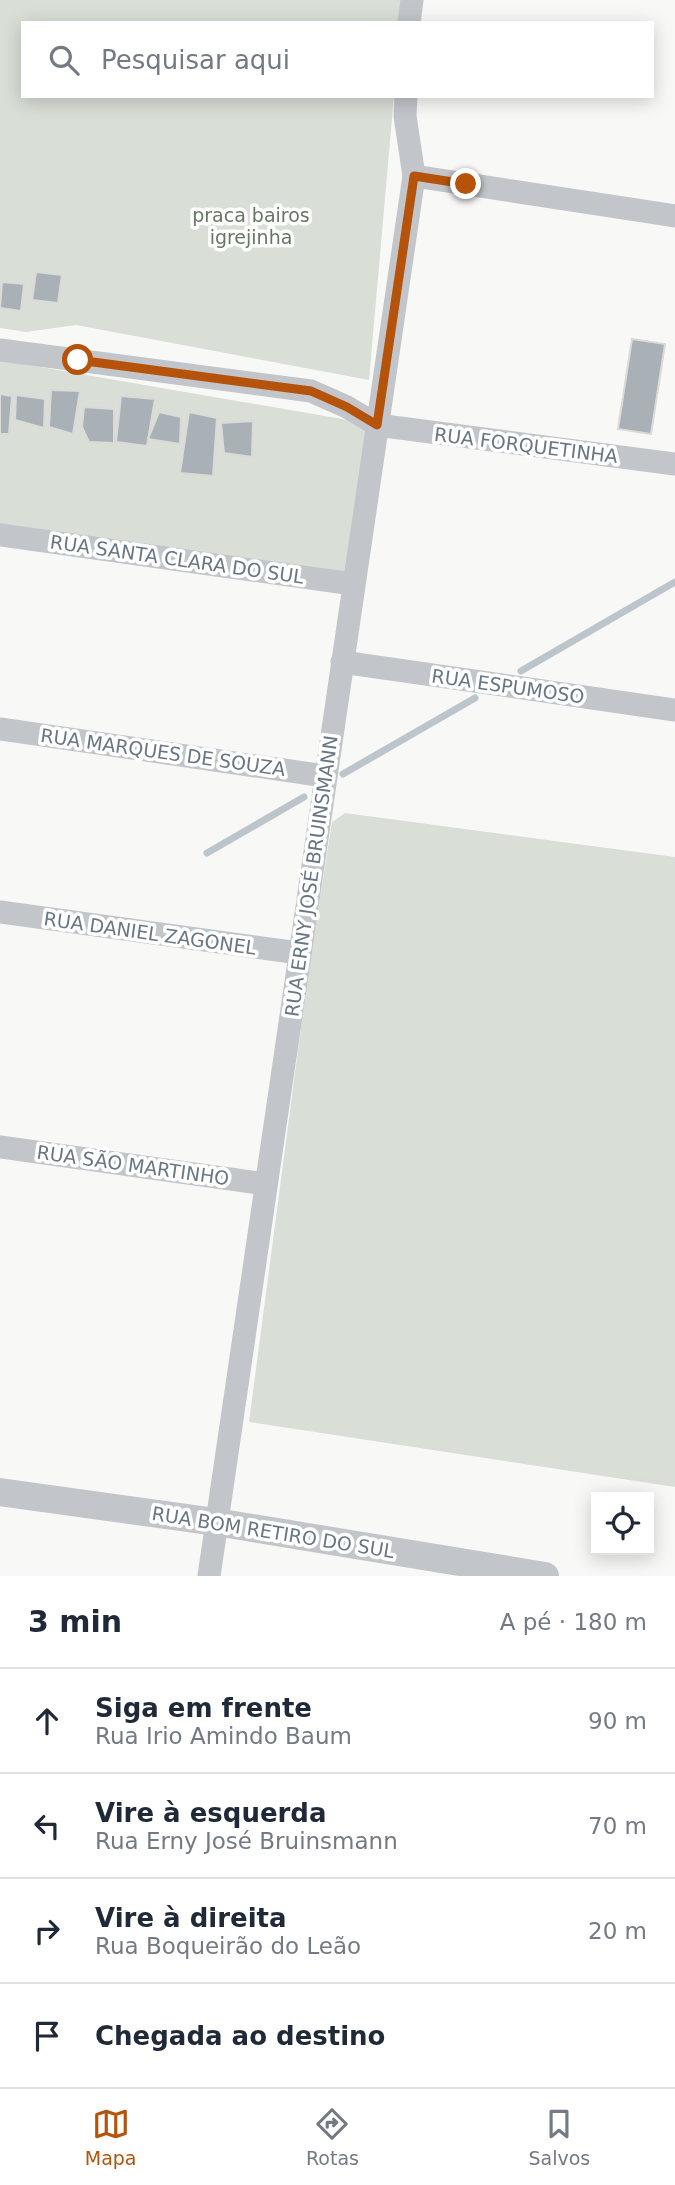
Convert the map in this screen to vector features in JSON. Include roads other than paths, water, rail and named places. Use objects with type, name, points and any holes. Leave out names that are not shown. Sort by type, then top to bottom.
[{"type":"street","points":[[409,21],[412,0]]},
{"type":"street","name":"RUA ERNY JOSÉ BRUINSMANN","points":[[209,1576],[414,176],[405,116],[406,98]]},
{"type":"street","points":[[414,176],[675,215]]},
{"type":"street","points":[[0,350],[311,391],[347,407],[377,425]]},
{"type":"street","name":"RUA FORQUETINHA","points":[[377,425],[675,464]]},
{"type":"street","name":"RUA SANTA CLARA DO SUL","points":[[0,535],[353,584]]},
{"type":"street","name":"RUA ESPUMOSO","points":[[342,662],[675,710]]},
{"type":"street","name":"RUA MARQUES DE SOUZA","points":[[0,729],[325,776]]},
{"type":"street","name":"RUA DANIEL ZAGONEL","points":[[0,912],[299,953]]},
{"type":"street","name":"RUA SÃO MARTINHO","points":[[0,1147],[266,1184]]},
{"type":"street","name":"RUA BOM RETIRO DO SUL","points":[[0,1492],[216,1522],[545,1576]]},
{"type":"waterway","points":[[521,671],[675,582]]},
{"type":"waterway","points":[[343,774],[475,698]]},
{"type":"waterway","points":[[207,853],[304,797]]},
{"type":"park label","name":"praca bairos igrejinha","points":[[251,226]]}]
